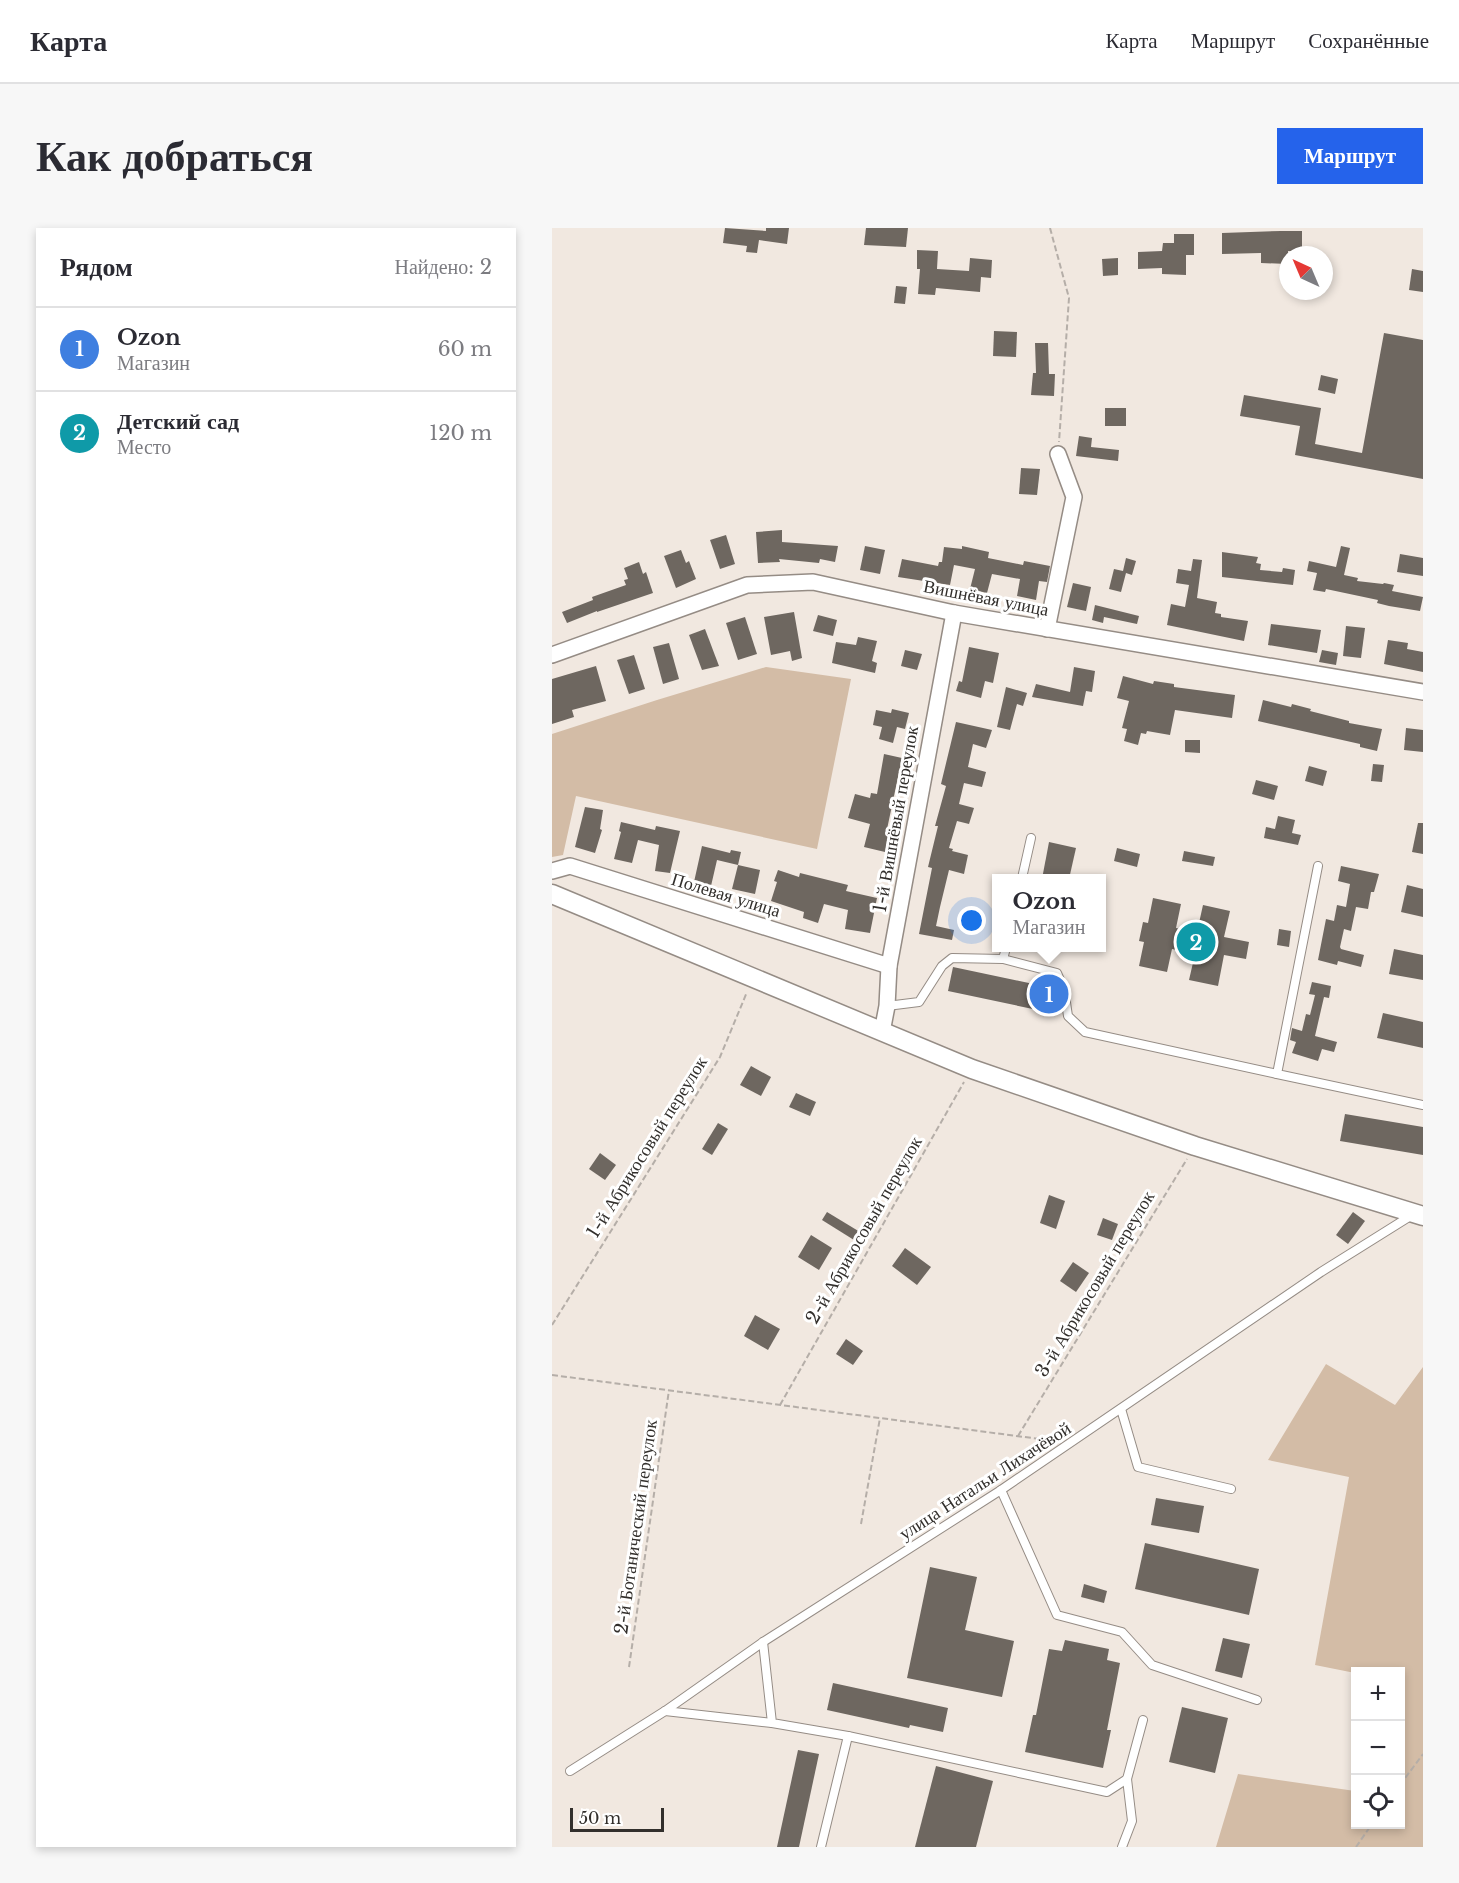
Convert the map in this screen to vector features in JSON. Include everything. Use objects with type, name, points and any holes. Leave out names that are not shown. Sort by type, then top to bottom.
[{"type":"street","points":[[1047,629],[1074,497],[1058,454]]},
{"type":"street","name":"Вишнёвая улица","points":[[552,655],[747,585],[813,582],[954,613],[1423,692]]},
{"type":"street","name":"1-й Вишнёвый переулок","points":[[882,1032],[887,1006],[889,966],[954,613]]},
{"type":"street","name":"Полевая улица","points":[[552,871],[570,866],[889,966]]},
{"type":"street","points":[[552,894],[972,1069],[1195,1146],[1419,1215]]},
{"type":"lane","points":[[1023,874],[1031,838]]},
{"type":"lane","points":[[1277,1074],[1318,866]]},
{"type":"lane","points":[[1004,959],[1005,952]]},
{"type":"lane","points":[[887,1006],[919,1002],[942,966],[952,958],[1004,959],[1058,973],[1064,989],[1068,1016],[1085,1032],[1423,1106]]},
{"type":"lane","name":"улица Натальи Лихачёвой","points":[[570,1771],[665,1711],[763,1642],[1001,1490],[1320,1272],[1419,1215]]},
{"type":"lane","points":[[1120,1409],[1138,1467],[1231,1489]]},
{"type":"lane","points":[[1001,1490],[1057,1615],[1122,1632],[1152,1665],[1257,1700]]},
{"type":"lane","points":[[763,1642],[772,1724]]},
{"type":"lane","points":[[665,1711],[848,1736],[1107,1792],[1127,1779]]},
{"type":"lane","points":[[1122,1847],[1132,1821],[1127,1779],[1143,1720]]},
{"type":"lane","points":[[821,1847],[848,1736]]},
{"type":"path","points":[[1050,228],[1069,298],[1058,454]]},
{"type":"path","name":"1-й Абрикосовый переулок","points":[[552,1325],[720,1057],[753,978]]},
{"type":"path","name":"2-й Абрикосовый переулок","points":[[780,1405],[972,1069]]},
{"type":"path","name":"3-й Абрикосовый переулок","points":[[1017,1436],[1195,1146]]},
{"type":"path","points":[[552,1375],[1070,1443]]},
{"type":"path","name":"2-й Ботанический переулок","points":[[629,1667],[669,1390]]},
{"type":"path","points":[[861,1524],[880,1418]]},
{"type":"path","points":[[1405,1779],[1423,1754]]},
{"type":"path","points":[[1356,1847],[1369,1829]]},
{"type":"shaded area","points":[[766,667],[851,679],[817,849],[576,796],[563,855],[552,857],[552,734]]},
{"type":"shaded area","points":[[1326,1364],[1395,1405],[1423,1367],[1423,1847],[1216,1847],[1238,1774],[1351,1790],[1351,1829],[1405,1829],[1405,1667],[1351,1667],[1351,1672],[1315,1665],[1349,1477],[1268,1460]]},
{"type":"building","points":[[725,228],[766,231],[766,228],[789,228],[787,244],[759,240],[757,253],[746,252],[747,246],[723,243]]},
{"type":"building","points":[[866,228],[908,228],[906,247],[864,245]]},
{"type":"building","points":[[1302,231],[1302,246],[1279,246],[1279,264],[1261,263],[1261,253],[1222,254],[1222,233]]},
{"type":"building","points":[[1174,234],[1194,234],[1194,255],[1186,255],[1186,275],[1162,274],[1162,268],[1138,269],[1138,252],[1162,251],[1163,243],[1174,243]]},
{"type":"building","points":[[917,250],[938,251],[937,269],[969,271],[970,258],[992,260],[991,278],[981,277],[980,292],[936,288],[935,295],[918,294],[920,269],[917,269]]},
{"type":"building","points":[[1118,258],[1118,275],[1103,276],[1102,259]]},
{"type":"building","points":[[1412,269],[1423,271],[1423,292],[1409,290]]},
{"type":"building","points":[[896,286],[907,287],[905,304],[894,303]]},
{"type":"building","points":[[994,331],[1017,332],[1016,357],[993,356]]},
{"type":"building","points":[[1384,333],[1423,340],[1423,479],[1295,455],[1300,426],[1240,416],[1244,395],[1321,408],[1315,444],[1362,453]]},
{"type":"building","points":[[1035,343],[1048,343],[1049,374],[1055,374],[1054,396],[1031,395],[1033,373],[1036,373]]},
{"type":"building","points":[[1321,375],[1338,379],[1335,394],[1318,390]]},
{"type":"building","points":[[1105,408],[1126,408],[1126,426],[1105,426]]},
{"type":"building","points":[[1079,436],[1092,438],[1091,447],[1119,450],[1118,461],[1076,456]]},
{"type":"building","points":[[1021,468],[1040,469],[1037,495],[1019,494]]},
{"type":"building","points":[[782,530],[782,542],[838,546],[835,562],[820,559],[819,563],[779,559],[780,562],[758,563],[756,532]]},
{"type":"building","points":[[726,535],[735,564],[720,569],[710,540]]},
{"type":"building","points":[[865,546],[885,550],[880,574],[860,570]]},
{"type":"building","points":[[962,546],[989,552],[988,558],[1023,565],[1024,561],[1050,566],[1047,582],[1039,581],[1036,600],[1017,596],[1020,579],[992,574],[987,593],[970,589],[975,569],[954,565],[950,585],[898,577],[902,559],[938,566],[939,562],[942,562],[944,547],[962,549]]},
{"type":"building","points":[[1341,546],[1350,548],[1344,575],[1358,578],[1357,581],[1394,585],[1392,591],[1423,597],[1420,611],[1389,606],[1377,603],[1378,600],[1326,589],[1325,592],[1313,590],[1317,573],[1307,571],[1309,561],[1336,567]]},
{"type":"building","points":[[681,550],[686,563],[689,561],[696,579],[676,588],[664,556]]},
{"type":"building","points":[[1222,552],[1258,557],[1256,563],[1261,564],[1260,570],[1282,572],[1283,568],[1295,570],[1293,585],[1222,577]]},
{"type":"building","points":[[1400,554],[1423,558],[1423,576],[1397,572]]},
{"type":"building","points":[[1126,558],[1136,561],[1132,575],[1126,573],[1121,592],[1109,589],[1114,569],[1123,571]]},
{"type":"building","points":[[1193,559],[1202,560],[1197,598],[1217,602],[1215,613],[1221,614],[1221,617],[1248,621],[1244,641],[1167,625],[1171,604],[1185,607],[1189,585],[1176,583],[1178,569],[1191,571]]},
{"type":"building","points":[[639,562],[643,574],[646,572],[653,593],[567,623],[562,612],[593,600],[592,597],[626,585],[624,580],[628,579],[624,568]]},
{"type":"building","points":[[1073,583],[1091,587],[1086,611],[1067,607]]},
{"type":"building","points":[[1095,605],[1139,616],[1137,624],[1104,617],[1103,623],[1092,620]]},
{"type":"building","points":[[794,612],[802,658],[792,661],[790,651],[771,655],[764,617]]},
{"type":"building","points":[[818,615],[837,620],[833,636],[813,631]]},
{"type":"building","points":[[745,617],[757,654],[738,660],[726,623]]},
{"type":"building","points":[[1271,624],[1321,630],[1317,653],[1268,645]]},
{"type":"building","points":[[1346,626],[1365,628],[1361,658],[1343,656]]},
{"type":"building","points":[[705,629],[719,666],[702,670],[689,635]]},
{"type":"building","points":[[858,637],[877,641],[872,661],[877,663],[875,673],[832,663],[836,642],[856,645]]},
{"type":"building","points":[[1388,640],[1408,643],[1407,649],[1423,652],[1423,672],[1384,664]]},
{"type":"building","points":[[669,643],[679,679],[663,684],[653,647]]},
{"type":"building","points":[[969,647],[999,653],[993,683],[985,681],[981,698],[956,691],[959,681],[962,682]]},
{"type":"building","points":[[905,650],[922,654],[917,670],[901,666]]},
{"type":"building","points":[[1322,650],[1338,653],[1336,665],[1319,662]]},
{"type":"building","points":[[634,655],[645,689],[629,694],[617,660]]},
{"type":"building","points":[[596,666],[606,701],[572,710],[574,717],[552,724],[552,679]]},
{"type":"building","points":[[1074,667],[1095,671],[1092,692],[1086,691],[1083,706],[1032,697],[1036,684],[1070,692]]},
{"type":"building","points":[[1123,676],[1153,684],[1154,681],[1174,684],[1174,687],[1235,695],[1232,718],[1175,710],[1170,735],[1147,731],[1146,734],[1141,733],[1138,745],[1124,741],[1127,729],[1122,728],[1129,701],[1117,698]]},
{"type":"building","points":[[1006,687],[1027,693],[1023,706],[1017,704],[1010,730],[997,727]]},
{"type":"building","points":[[1263,700],[1291,707],[1292,704],[1349,721],[1349,723],[1382,729],[1377,751],[1360,747],[1360,744],[1258,721]]},
{"type":"building","points":[[892,709],[909,713],[905,729],[897,727],[893,743],[879,739],[882,727],[873,725],[876,710],[891,713]]},
{"type":"building","points":[[956,722],[992,730],[986,748],[973,744],[968,767],[986,772],[982,787],[964,783],[959,804],[974,808],[969,824],[957,821],[949,848],[968,855],[964,874],[949,870],[936,926],[954,930],[952,940],[919,934],[932,868],[928,867],[938,826],[935,826],[946,786],[941,784]]},
{"type":"building","points":[[1406,728],[1423,730],[1423,752],[1404,750]]},
{"type":"building","points":[[1185,740],[1200,740],[1200,753],[1185,752]]},
{"type":"building","points":[[884,754],[902,758],[886,834],[889,835],[885,852],[864,847],[870,824],[848,818],[855,794],[870,798],[871,793],[877,794]]},
{"type":"building","points":[[1373,764],[1384,765],[1382,782],[1371,781]]},
{"type":"building","points":[[1309,766],[1327,771],[1323,786],[1305,781]]},
{"type":"building","points":[[1256,780],[1278,786],[1274,800],[1252,794]]},
{"type":"building","points":[[585,807],[603,810],[600,829],[602,830],[595,853],[575,847]]},
{"type":"building","points":[[1278,816],[1295,820],[1292,833],[1301,835],[1298,845],[1264,838],[1266,827],[1275,829]]},
{"type":"building","points":[[621,822],[655,830],[656,826],[680,831],[670,873],[655,871],[659,845],[638,840],[632,863],[614,859],[621,832],[619,831]]},
{"type":"building","points":[[1418,823],[1423,823],[1423,854],[1412,852]]},
{"type":"building","points":[[1049,842],[1076,848],[1070,874],[1043,874]]},
{"type":"building","points":[[702,846],[730,853],[731,850],[741,852],[738,865],[717,860],[711,886],[694,882]]},
{"type":"building","points":[[1117,848],[1140,854],[1137,867],[1114,861]]},
{"type":"building","points":[[1184,851],[1215,857],[1213,866],[1182,861]]},
{"type":"building","points":[[738,865],[760,870],[755,894],[732,889]]},
{"type":"building","points":[[1341,866],[1379,874],[1374,892],[1371,892],[1368,909],[1356,907],[1351,931],[1344,929],[1340,947],[1364,955],[1361,967],[1338,961],[1337,965],[1318,960],[1326,919],[1334,921],[1337,905],[1346,907],[1350,884],[1338,881]]},
{"type":"building","points":[[778,870],[799,877],[800,873],[848,885],[846,891],[877,898],[870,933],[845,929],[848,910],[824,904],[818,923],[803,918],[804,912],[771,901]]},
{"type":"building","points":[[1407,885],[1423,889],[1423,917],[1401,912]]},
{"type":"building","points":[[1153,898],[1181,904],[1176,928],[1197,932],[1203,905],[1230,911],[1224,937],[1249,942],[1246,959],[1224,955],[1218,986],[1189,980],[1195,954],[1172,949],[1167,972],[1139,966],[1144,942],[1139,941],[1143,922],[1148,923]]},
{"type":"building","points":[[1279,929],[1291,931],[1289,947],[1277,945]]},
{"type":"building","points":[[1394,949],[1423,955],[1423,980],[1389,974]]},
{"type":"building","points":[[953,967],[1057,989],[1052,1013],[948,991]]},
{"type":"building","points":[[1312,982],[1331,986],[1329,998],[1324,997],[1315,1036],[1337,1042],[1334,1052],[1322,1049],[1318,1061],[1292,1053],[1296,1042],[1290,1040],[1292,1028],[1302,1031],[1306,1014],[1310,1015],[1315,995],[1309,994]]},
{"type":"building","points":[[1383,1013],[1423,1022],[1423,1048],[1377,1038]]},
{"type":"building","points":[[751,1066],[771,1077],[761,1096],[740,1085]]},
{"type":"building","points":[[796,1093],[816,1102],[810,1116],[789,1107]]},
{"type":"building","points":[[1345,1114],[1423,1127],[1423,1155],[1340,1141]]},
{"type":"building","points":[[718,1123],[728,1129],[712,1155],[702,1149]]},
{"type":"building","points":[[600,1153],[616,1165],[605,1180],[589,1169]]},
{"type":"building","points":[[1049,1195],[1065,1201],[1056,1229],[1040,1223]]},
{"type":"building","points":[[827,1212],[860,1232],[854,1240],[822,1220]]},
{"type":"building","points":[[1353,1212],[1365,1221],[1348,1244],[1336,1235]]},
{"type":"building","points":[[1103,1218],[1118,1224],[1112,1240],[1097,1235]]},
{"type":"building","points":[[811,1235],[832,1248],[819,1270],[798,1257]]},
{"type":"building","points":[[905,1248],[931,1267],[917,1285],[892,1266]]},
{"type":"building","points":[[1073,1262],[1089,1273],[1076,1292],[1060,1281]]},
{"type":"building","points":[[755,1315],[780,1329],[768,1350],[744,1336]]},
{"type":"building","points":[[846,1339],[863,1351],[853,1365],[836,1354]]},
{"type":"building","points":[[1156,1498],[1204,1506],[1199,1533],[1151,1525]]},
{"type":"building","points":[[1145,1543],[1259,1569],[1249,1615],[1135,1589]]},
{"type":"building","points":[[930,1567],[977,1577],[965,1630],[1014,1641],[1002,1697],[907,1678]]},
{"type":"building","points":[[1084,1584],[1107,1591],[1104,1603],[1081,1597]]},
{"type":"building","points":[[1223,1638],[1250,1644],[1242,1678],[1215,1671]]},
{"type":"building","points":[[1065,1640],[1109,1649],[1107,1660],[1120,1663],[1107,1730],[1111,1730],[1103,1768],[1025,1752],[1033,1715],[1036,1715],[1049,1649],[1062,1651]]},
{"type":"building","points":[[833,1683],[948,1708],[943,1732],[910,1725],[909,1728],[827,1710]]},
{"type":"building","points":[[1182,1707],[1228,1718],[1215,1773],[1169,1762]]},
{"type":"building","points":[[798,1750],[819,1754],[799,1847],[777,1847]]},
{"type":"building","points":[[936,1766],[993,1781],[976,1847],[915,1847]]},
{"type":"place","name":"Детский сад","points":[[1196,942]]},
{"type":"place","name":"Ozon","points":[[1049,994]]}]
